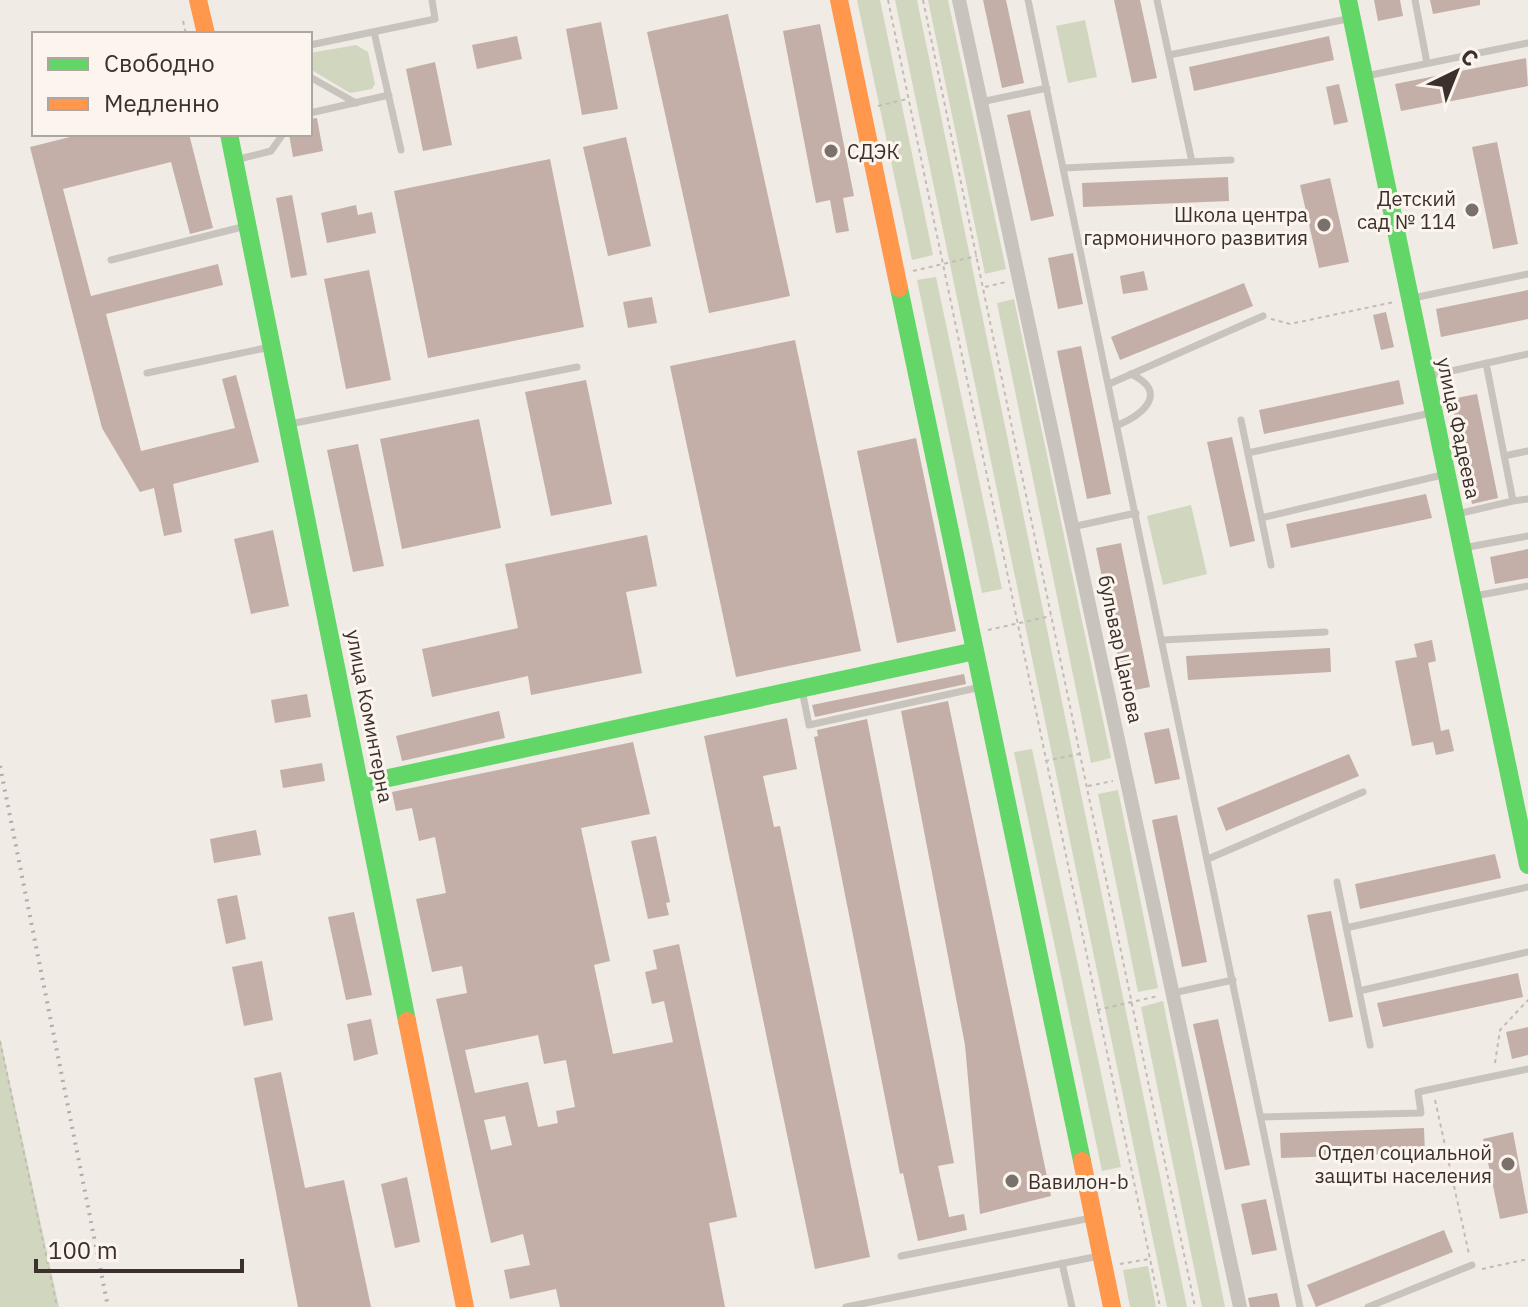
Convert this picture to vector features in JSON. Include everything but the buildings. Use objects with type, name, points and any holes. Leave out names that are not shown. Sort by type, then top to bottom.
[{"type":"street","points":[[198,0],[206,32]]},
{"type":"street","points":[[839,0],[1112,1307]]},
{"type":"street","name":"бульвар Цанова","points":[[959,0],[1240,1307]]},
{"type":"street","name":"улица Фадеева","points":[[1350,9],[1528,865]]},
{"type":"street","name":"улица Коминтерна","points":[[229,136],[465,1307]]},
{"type":"street","points":[[361,784],[801,688],[975,642]]},
{"type":"lane","points":[[312,45],[435,19],[432,0]]},
{"type":"lane","points":[[1028,0],[1300,1307]]},
{"type":"lane","points":[[1157,0],[1192,162]]},
{"type":"lane","points":[[1415,0],[1427,63]]},
{"type":"lane","points":[[1169,55],[1350,9]]},
{"type":"lane","points":[[374,32],[401,150]]},
{"type":"lane","points":[[1364,77],[1528,43]]},
{"type":"lane","points":[[312,78],[356,103]]},
{"type":"lane","points":[[981,102],[1047,88]]},
{"type":"lane","points":[[312,113],[389,95]]},
{"type":"lane","points":[[235,160],[271,151],[282,136]]},
{"type":"lane","points":[[1064,168],[1231,160]]},
{"type":"lane","points":[[111,260],[248,226]]},
{"type":"lane","points":[[1410,299],[1528,274]]},
{"type":"lane","points":[[1109,384],[1263,316]]},
{"type":"lane","points":[[147,373],[272,346]]},
{"type":"lane","points":[[1426,376],[1528,354]]},
{"type":"lane","points":[[1486,363],[1513,501]]},
{"type":"lane","points":[[288,424],[577,367]]},
{"type":"lane","points":[[1118,425],[1145,411],[1150,400],[1150,389],[1143,380],[1131,374]]},
{"type":"lane","points":[[1248,453],[1434,412]]},
{"type":"lane","points":[[1241,420],[1271,565]]},
{"type":"lane","points":[[1504,456],[1528,451]]},
{"type":"lane","points":[[1261,518],[1446,474]]},
{"type":"lane","points":[[1455,514],[1528,499]]},
{"type":"lane","points":[[1072,527],[1136,513]]},
{"type":"lane","points":[[1462,549],[1528,536]]},
{"type":"lane","points":[[1472,596],[1528,586]]},
{"type":"lane","points":[[1163,640],[1325,632]]},
{"type":"lane","points":[[801,688],[809,725],[982,687]]},
{"type":"lane","points":[[1208,859],[1363,792]]},
{"type":"lane","points":[[1337,882],[1370,1045]]},
{"type":"lane","points":[[1346,928],[1528,887]]},
{"type":"lane","points":[[1359,991],[1528,952]]},
{"type":"lane","points":[[1173,993],[1233,980]]},
{"type":"lane","points":[[1261,1117],[1421,1113],[1418,1092],[1528,1069]]},
{"type":"lane","points":[[901,1256],[1093,1217]]},
{"type":"lane","points":[[846,1307],[1101,1256]]},
{"type":"lane","points":[[1062,1263],[1072,1307]]},
{"type":"lane","points":[[1368,1307],[1472,1265]]},
{"type":"path","points":[[888,0],[1160,1307]]},
{"type":"path","points":[[923,0],[1195,1307]]},
{"type":"path","points":[[862,109],[908,99]]},
{"type":"path","points":[[896,274],[977,256]]},
{"type":"path","points":[[983,287],[1019,280]]},
{"type":"path","points":[[1263,316],[1290,324],[1410,299]]},
{"type":"path","points":[[975,642],[1018,623],[1051,616]]},
{"type":"path","points":[[1046,761],[1080,754]]},
{"type":"path","points":[[1087,786],[1126,779]]},
{"type":"path","points":[[1098,1010],[1173,993]]},
{"type":"path","points":[[1486,1078],[1496,1062],[1500,1030],[1528,1000]]},
{"type":"path","points":[[0,1041],[57,1307]]},
{"type":"path","points":[[1433,1089],[1473,1271],[1528,1259]]},
{"type":"green space","points":[[857,0],[880,0],[933,255],[912,260]]},
{"type":"green space","points":[[895,0],[917,0],[1187,1307],[1167,1307]]},
{"type":"green space","points":[[928,0],[948,0],[1006,269],[985,274]]},
{"type":"green space","points":[[1085,20],[1097,77],[1068,83],[1056,26]]},
{"type":"green space","points":[[356,45],[368,52],[375,84],[372,89],[350,93],[312,70],[312,53]]},
{"type":"green space","points":[[936,277],[1002,589],[982,593],[917,280]]},
{"type":"green space","points":[[1014,299],[1111,758],[1091,763],[997,303]]},
{"type":"green space","points":[[1191,505],[1207,574],[1163,585],[1147,516]]},
{"type":"green space","points":[[1032,749],[1121,1167],[1102,1171],[1014,752]]},
{"type":"green space","points":[[1118,790],[1158,988],[1138,992],[1098,794]]},
{"type":"green space","points":[[1163,1001],[1225,1307],[1202,1307],[1141,1007]]},
{"type":"green space","points":[[0,1038],[59,1307],[0,1307]]},
{"type":"green space","points":[[1148,1266],[1156,1307],[1130,1307],[1123,1270]]},
{"type":"railway","points":[[0,766],[108,1307]]},
{"type":"traffic: fast","points":[[1348,0],[1528,865]]},
{"type":"traffic: fast","points":[[229,136],[407,1021]]},
{"type":"traffic: fast","points":[[899,288],[1082,1161]]},
{"type":"traffic: fast","points":[[361,784],[975,651]]},
{"type":"traffic: slow","points":[[198,0],[206,32]]},
{"type":"traffic: slow","points":[[839,0],[899,288]]},
{"type":"traffic: slow","points":[[407,1021],[465,1307]]},
{"type":"traffic: slow","points":[[1082,1161],[1112,1307]]},
{"type":"place","name":"СДЭК","points":[[831,151]]},
{"type":"place","name":"Детский сад № 114","points":[[1472,210]]},
{"type":"place","name":"Школа центра гармоничного развития","points":[[1324,225]]},
{"type":"place","name":"Отдел социальной защиты населения","points":[[1508,1164]]},
{"type":"place","name":"Вавилон-b","points":[[1012,1181]]}]
